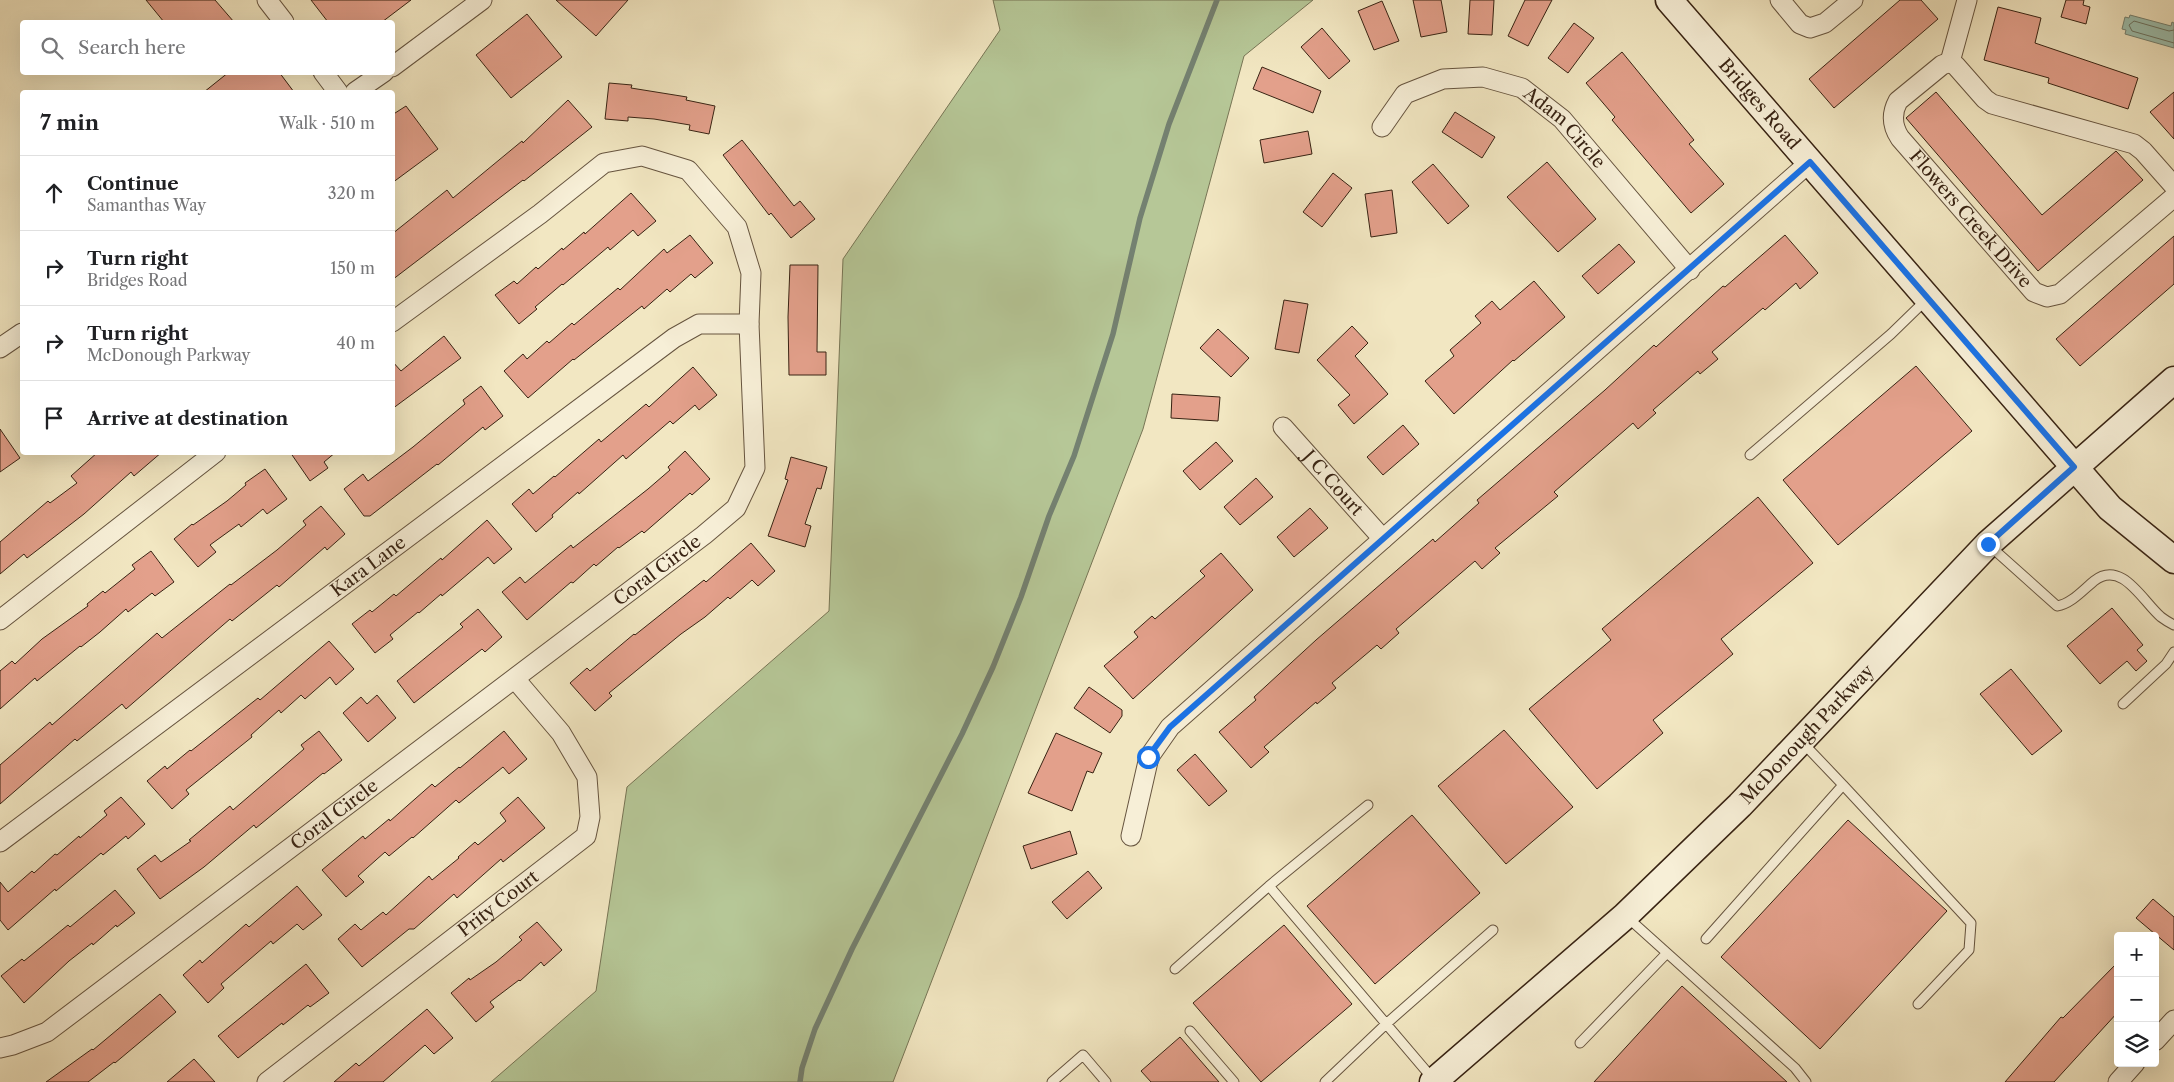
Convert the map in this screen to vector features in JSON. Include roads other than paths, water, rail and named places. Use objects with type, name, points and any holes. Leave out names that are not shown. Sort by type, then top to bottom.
[{"type":"street","points":[[267,0],[282,20]]},
{"type":"street","points":[[395,65],[482,0]]},
{"type":"street","name":"Bridges Road","points":[[1670,0],[2110,508],[2174,560]]},
{"type":"street","points":[[1780,0],[1800,24],[1810,28],[1825,23],[1853,0]]},
{"type":"street","points":[[1967,0],[1950,62],[1956,66],[1987,101],[2134,144],[2143,151],[2174,186]]},
{"type":"street","name":"Flowers Creek Drive","points":[[1950,62],[1942,65],[1898,101],[1894,109],[1893,125],[1900,138],[2034,292],[2047,297],[2060,294],[2174,197]]},
{"type":"street","points":[[325,75],[336,90]]},
{"type":"street","points":[[358,90],[380,75]]},
{"type":"street","name":"Adam Circle","points":[[1382,127],[1405,94],[1443,79],[1483,77],[1522,88],[1562,120],[1690,270]]},
{"type":"street","name":"Coral Circle","points":[[0,1048],[47,1032],[515,679],[704,535],[736,508],[755,468],[748,324],[751,273],[737,227],[688,170],[642,156],[604,163],[540,214],[395,320]]},
{"type":"street","points":[[1131,836],[1148,757],[1170,727],[1690,270],[1810,162]]},
{"type":"street","name":"Kara Lane","points":[[0,842],[674,338],[699,324],[748,324]]},
{"type":"street","points":[[0,348],[20,334]]},
{"type":"street","name":"McDonough Parkway","points":[[1434,1082],[1625,916],[1740,805],[1988,544],[2174,380]]},
{"type":"street","name":"J C Court","points":[[1283,427],[1384,539]]},
{"type":"street","points":[[0,620],[212,455]]},
{"type":"street","name":"Prity Court","points":[[266,1082],[586,836],[590,817],[587,777],[561,733],[515,679]]},
{"type":"street","points":[[2159,1037],[2174,1020]]},
{"type":"street","points":[[2118,1082],[2131,1067]]},
{"type":"lane","points":[[1750,455],[1892,334],[1929,297]]},
{"type":"lane","points":[[1988,544],[2056,606],[2064,605],[2096,579],[2106,575],[2117,576],[2129,582],[2161,617],[2174,625]]},
{"type":"lane","points":[[2123,704],[2166,664],[2174,652]]},
{"type":"lane","points":[[1801,741],[1971,923],[1969,950],[1918,1004]]},
{"type":"lane","points":[[1706,939],[1843,785]]},
{"type":"lane","points":[[1176,969],[1269,886],[1368,805]]},
{"type":"lane","points":[[1269,886],[1434,1082]]},
{"type":"lane","points":[[1625,916],[1795,1068],[1806,1082]]},
{"type":"lane","points":[[1325,1082],[1386,1024],[1493,930]]},
{"type":"lane","points":[[1580,1044],[1667,953]]},
{"type":"lane","points":[[1190,1032],[1234,1082]]},
{"type":"lane","points":[[1052,1082],[1083,1055],[1106,1082]]},
{"type":"water","points":[[2130,15],[2171,26],[2172,22],[2174,23],[2174,48],[2125,34],[2126,30],[2122,29],[2125,17],[2129,18]]},
{"type":"waterway","points":[[800,1082],[802,1068],[815,1029],[852,949],[962,734],[993,667],[1021,597],[1049,516],[1074,456],[1113,334],[1140,218],[1169,124],[1217,0]]}]
